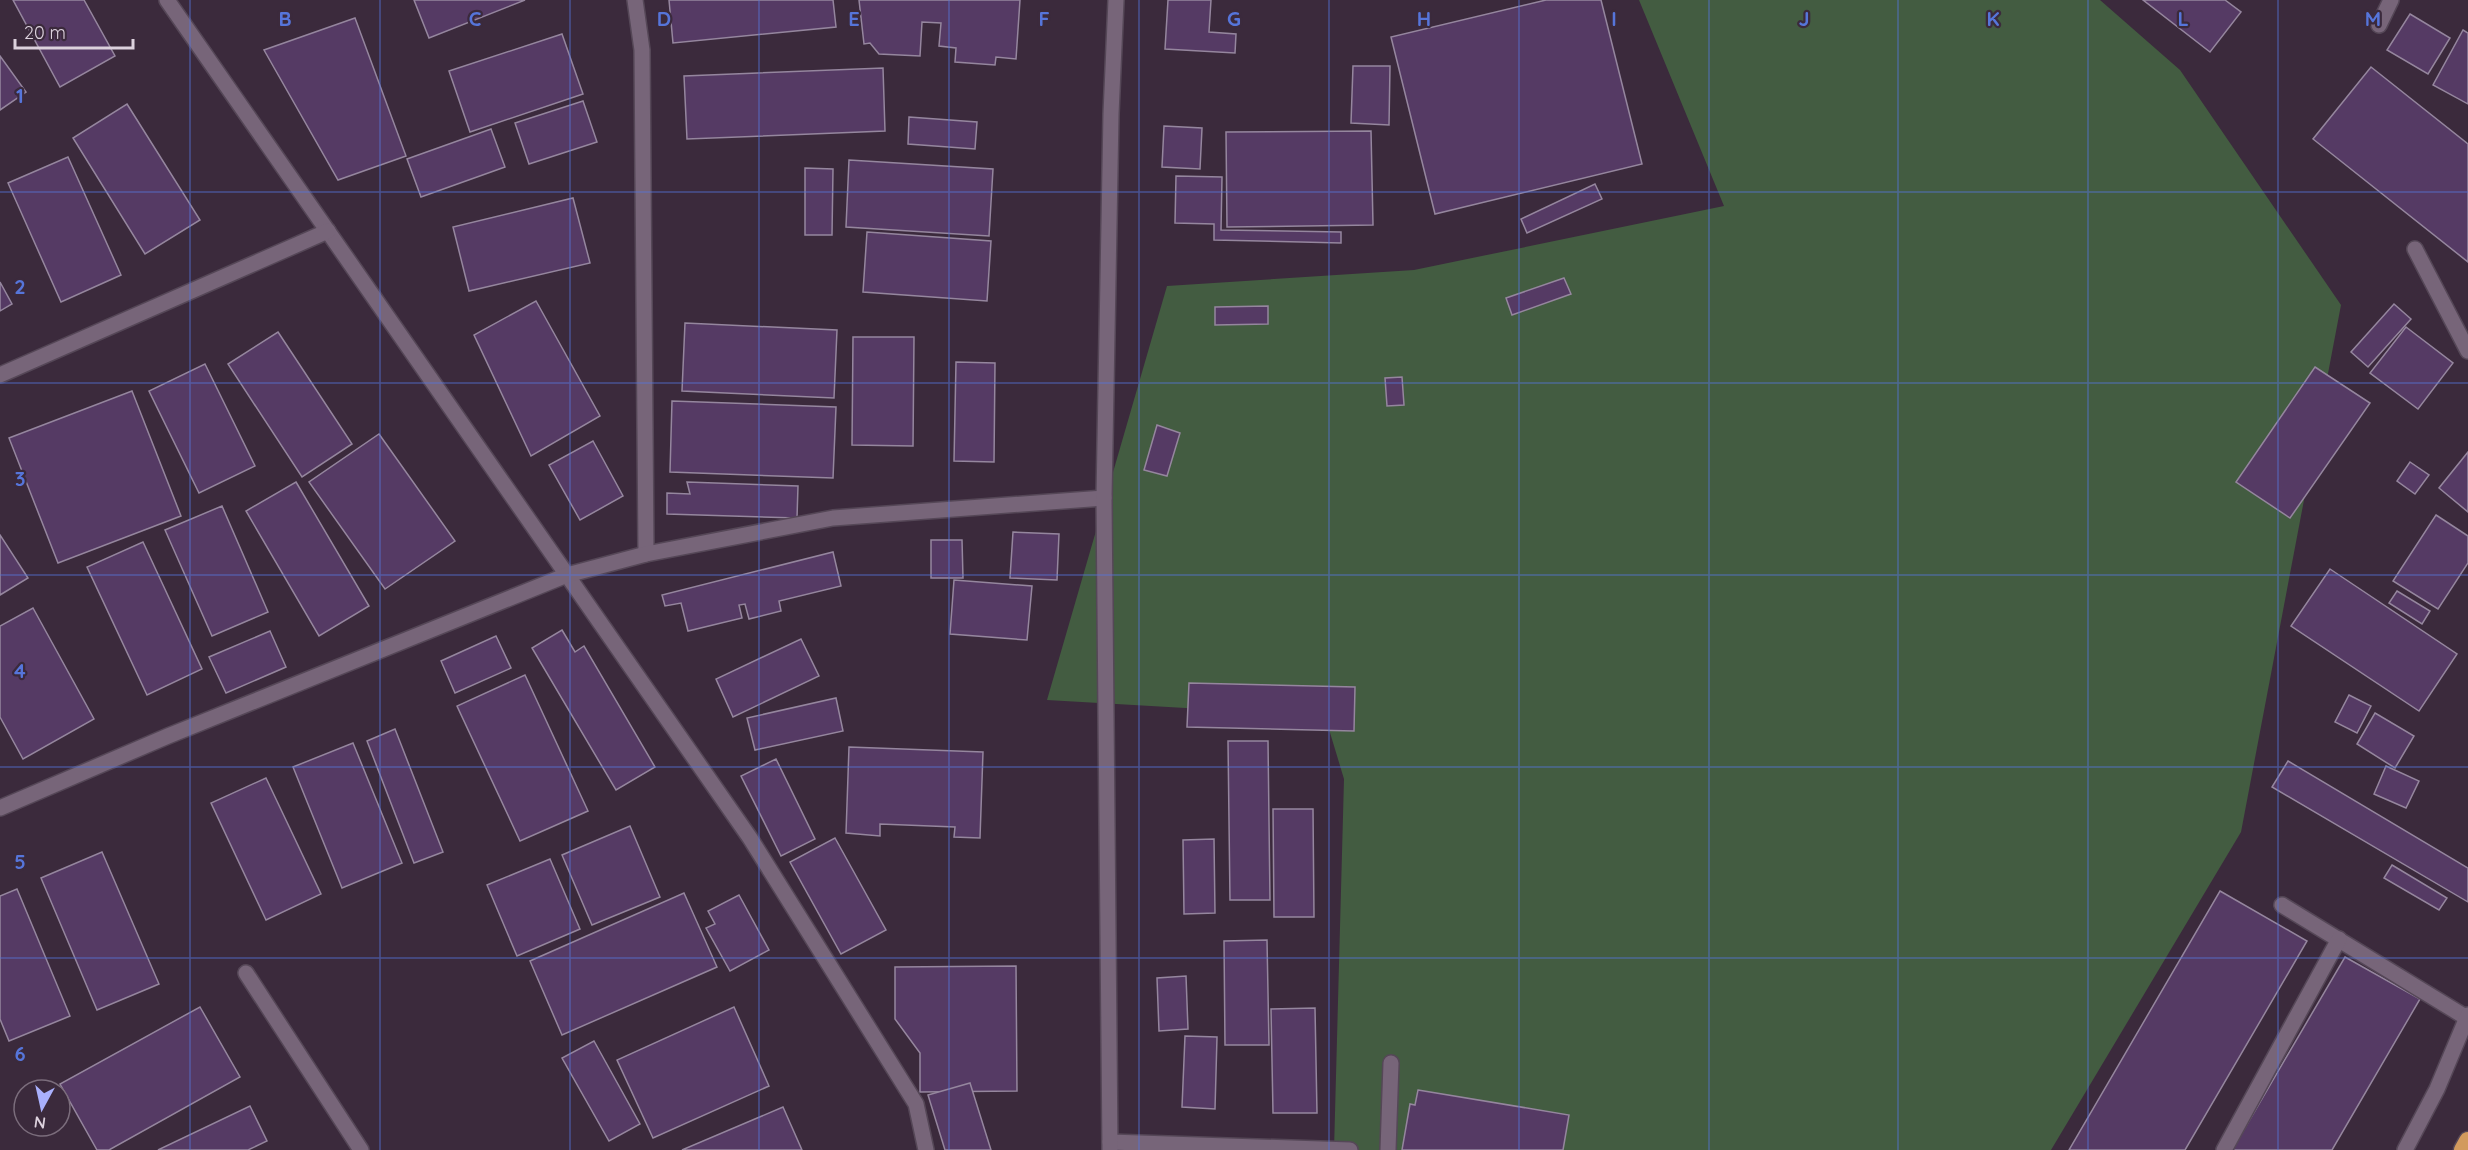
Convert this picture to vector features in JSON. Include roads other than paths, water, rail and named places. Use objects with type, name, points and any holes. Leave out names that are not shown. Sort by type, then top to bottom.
[{"type":"highway","points":[[2463,1150],[2468,1141]]},
{"type":"street","points":[[167,0],[756,848],[916,1104],[926,1150]]},
{"type":"street","points":[[635,0],[642,50],[646,554]]},
{"type":"street","points":[[1116,0],[1111,114],[1104,498],[1110,1146],[1350,1150]]},
{"type":"street","points":[[2379,25],[2391,0]]},
{"type":"street","points":[[0,375],[328,231]]},
{"type":"street","points":[[2415,249],[2468,351]]},
{"type":"street","points":[[0,808],[168,736],[567,575],[646,554],[833,518],[1104,498]]},
{"type":"street","points":[[2282,905],[2467,1017],[2437,1089],[2405,1150]]},
{"type":"street","points":[[2224,1150],[2339,939]]},
{"type":"street","points":[[246,973],[361,1150]]},
{"type":"street","points":[[1388,1150],[1391,1063]]}]
